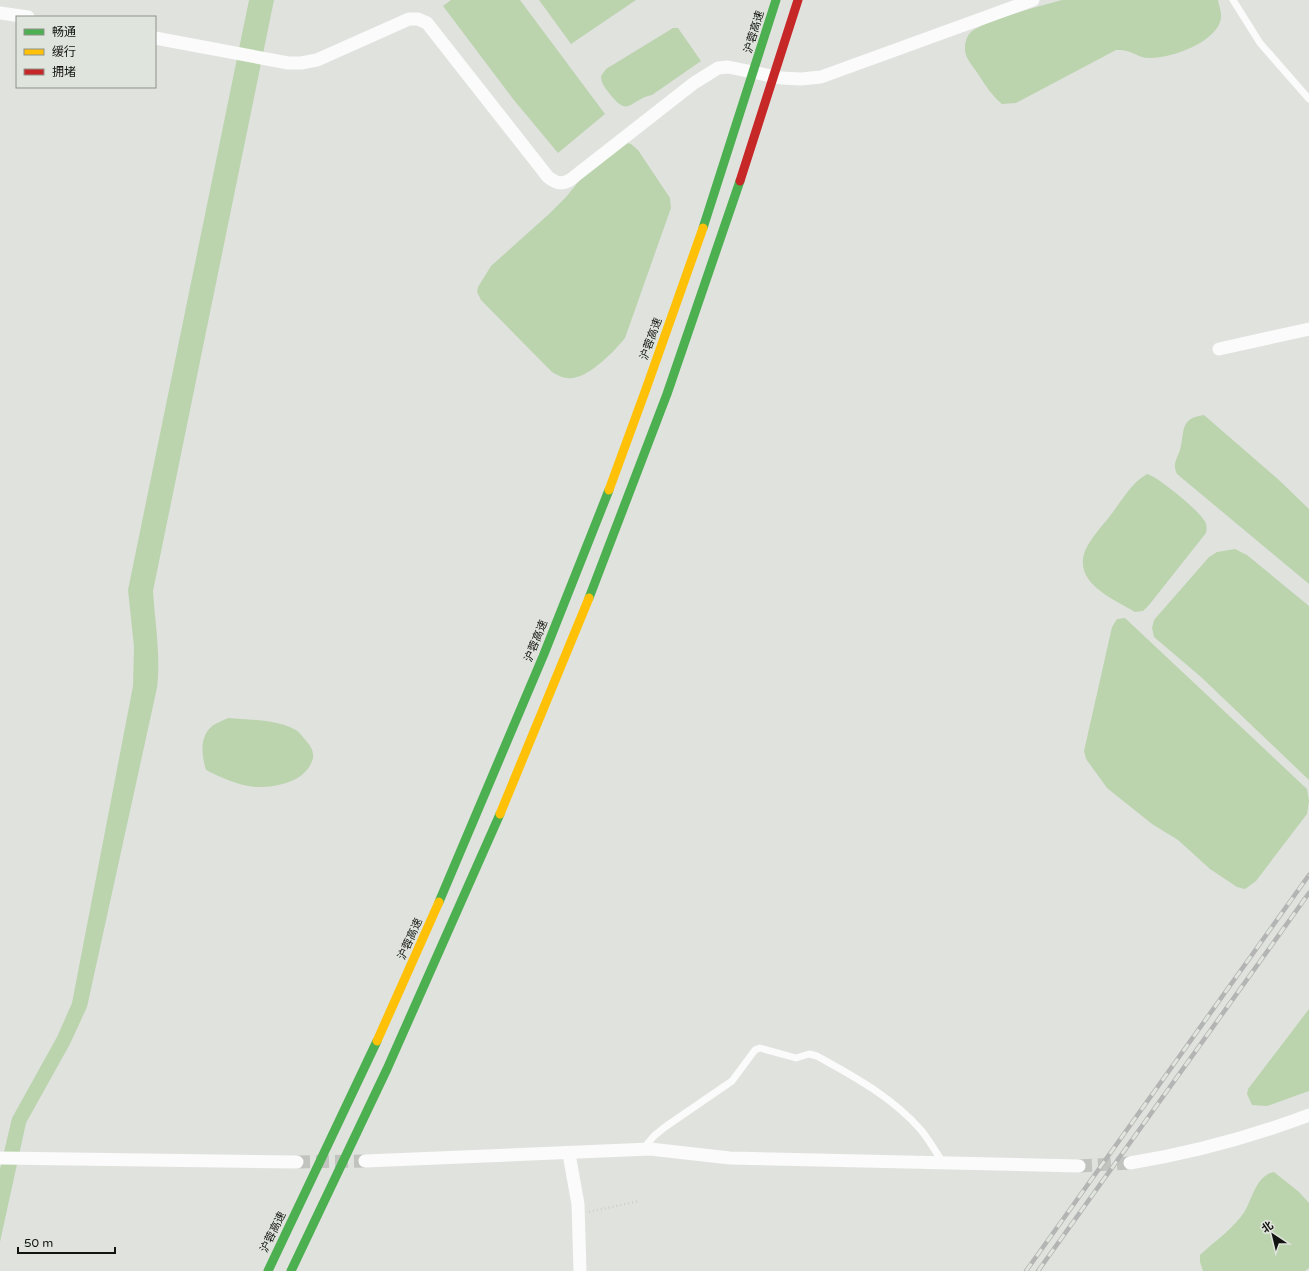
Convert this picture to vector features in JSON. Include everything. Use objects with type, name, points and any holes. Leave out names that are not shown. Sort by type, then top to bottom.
[{"type":"highway","name":"沪蓉高速","points":[[268,1271],[395,1002],[530,689],[627,442],[726,158],[776,0]]},
{"type":"highway","points":[[291,1271],[418,1003],[550,697],[647,449],[747,164],[798,0]]},
{"type":"street","points":[[156,38],[288,63],[301,63],[317,60],[409,19],[418,19],[427,23],[548,177],[556,183],[561,184],[570,180],[694,83],[718,68],[728,67],[781,78],[801,79],[821,77],[1033,0]]},
{"type":"street","points":[[0,13],[21,16]]},
{"type":"street","points":[[1219,349],[1309,329]]},
{"type":"street","points":[[1130,1163],[1174,1156],[1267,1131],[1309,1115]]},
{"type":"street","points":[[365,1161],[642,1150],[730,1158],[1079,1166]]},
{"type":"street","points":[[569,1154],[579,1214],[580,1271]]},
{"type":"street","points":[[0,1158],[297,1162]]},
{"type":"lane","points":[[1233,0],[1260,43],[1309,99]]},
{"type":"lane","points":[[642,1150],[654,1136],[665,1127],[732,1081],[755,1050],[760,1048],[796,1058],[809,1054],[817,1056],[870,1085],[888,1098],[913,1122],[943,1163]]},
{"type":"path","points":[[579,1214],[639,1201]]},
{"type":"shaded area","points":[[249,0],[274,0],[153,591],[158,651],[157,688],[87,1007],[70,1044],[26,1123],[0,1242],[0,1169],[12,1118],[57,1037],[72,1003],[133,686],[134,647],[128,590]]},
{"type":"shaded area","points":[[451,0],[520,0],[605,114],[558,153],[513,99],[443,6]]},
{"type":"shaded area","points":[[539,0],[636,0],[571,44]]},
{"type":"shaded area","points":[[1062,0],[1218,0],[1221,18],[1218,27],[1211,35],[1192,47],[1180,52],[1158,58],[1145,58],[1130,52],[1116,50],[1016,103],[1002,104],[994,97],[970,63],[965,50],[966,39],[970,33],[987,23],[1028,9]]},
{"type":"shaded area","points":[[673,28],[678,28],[701,61],[652,95],[644,97],[629,106],[621,105],[605,87],[601,76],[606,69]]},
{"type":"shaded area","points":[[623,142],[631,144],[638,150],[670,198],[671,208],[625,338],[609,356],[587,373],[573,378],[565,378],[552,372],[481,300],[477,292],[478,287],[491,266],[549,214],[566,197],[584,175]]},
{"type":"shaded area","points":[[1204,415],[1280,481],[1309,509],[1309,584],[1177,474],[1175,464],[1180,450],[1184,427],[1190,419]]},
{"type":"shaded area","points":[[1147,474],[1168,486],[1193,508],[1206,524],[1207,529],[1206,533],[1149,605],[1143,611],[1135,612],[1097,589],[1085,572],[1083,562],[1087,546],[1093,537],[1136,482]]},
{"type":"shaded area","points":[[1235,549],[1247,555],[1309,606],[1309,780],[1201,677],[1154,637],[1152,628],[1154,620],[1209,557],[1217,552]]},
{"type":"shaded area","points":[[1125,618],[1307,789],[1309,801],[1307,814],[1256,881],[1245,889],[1237,887],[1210,869],[1178,840],[1152,824],[1107,788],[1086,759],[1084,751],[1112,627],[1117,619]]},
{"type":"shaded area","points":[[228,718],[278,723],[296,730],[301,734],[312,749],[313,759],[303,774],[296,779],[280,785],[263,787],[248,786],[236,783],[206,770],[202,748],[207,731],[217,723]]},
{"type":"shaded area","points":[[1309,1009],[1309,1091],[1267,1106],[1252,1105],[1247,1094],[1248,1089]]},
{"type":"shaded area","points":[[1274,1172],[1299,1192],[1309,1203],[1309,1268],[1305,1271],[1203,1271],[1200,1262],[1200,1255],[1241,1217],[1259,1182],[1268,1174]]},
{"type":"tunnel","points":[[297,1162],[365,1161]]},
{"type":"tunnel","points":[[1079,1166],[1130,1163]]},
{"type":"railway","points":[[1026,1271],[1309,875]]},
{"type":"railway","points":[[1038,1271],[1309,893]]},
{"type":"traffic: fast","points":[[703,228],[776,0]]},
{"type":"traffic: fast","points":[[589,598],[667,394],[740,181]]},
{"type":"traffic: fast","points":[[439,902],[544,654],[609,490]]},
{"type":"traffic: fast","points":[[291,1271],[387,1069],[500,814]]},
{"type":"traffic: fast","points":[[268,1271],[377,1041]]},
{"type":"traffic: slow","points":[[609,490],[703,228]]},
{"type":"traffic: slow","points":[[500,814],[589,598]]},
{"type":"traffic: slow","points":[[377,1041],[439,902]]},
{"type":"traffic: jam","points":[[740,181],[798,0]]}]
